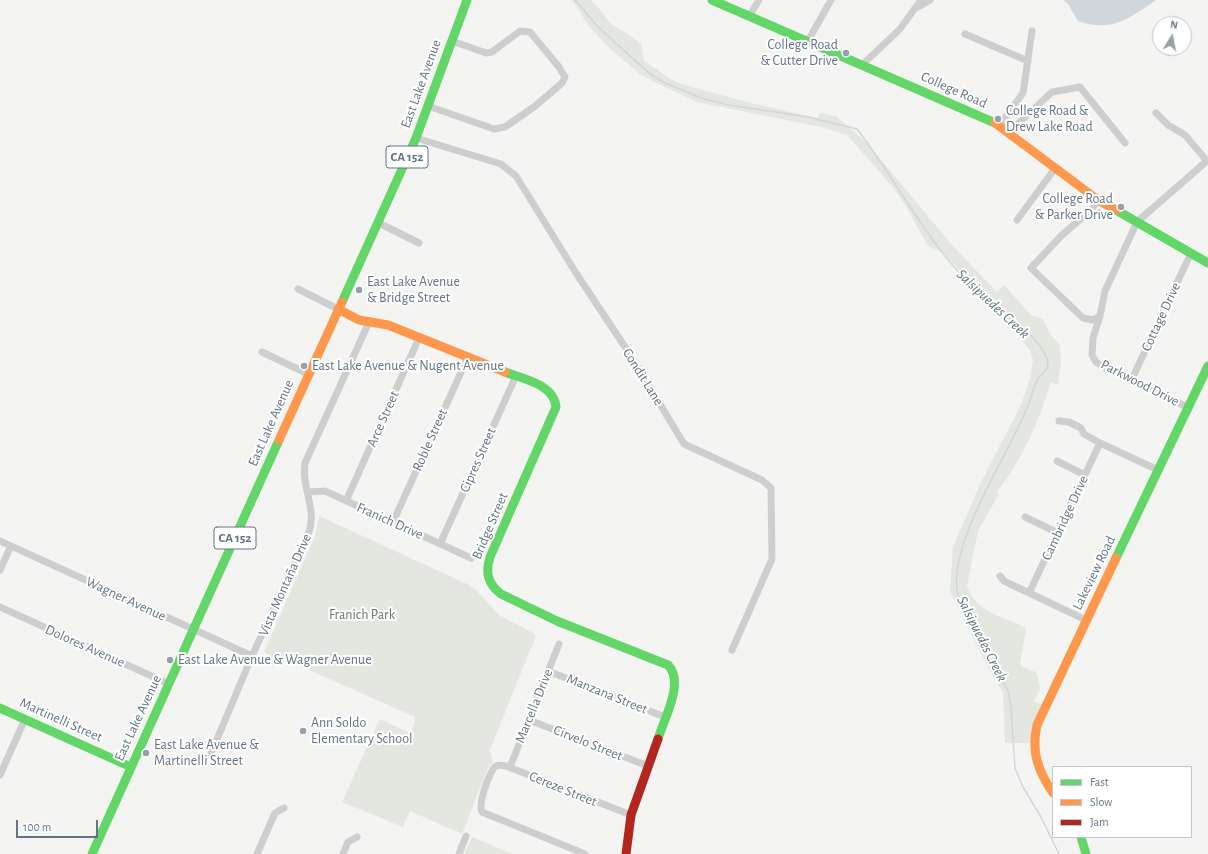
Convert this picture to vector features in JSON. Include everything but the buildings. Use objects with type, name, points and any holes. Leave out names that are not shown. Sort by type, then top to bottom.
[{"type":"street","name":"East Lake Avenue","points":[[92,854],[195,630],[308,374],[416,138],[467,0]]},
{"type":"street","name":"College Road","points":[[712,0],[750,15],[1000,125],[1098,200],[1208,263]]},
{"type":"street","points":[[750,15],[759,0]]},
{"type":"street","points":[[808,41],[831,0]]},
{"type":"street","points":[[862,65],[900,29],[919,3],[930,0]]},
{"type":"street","points":[[428,106],[494,128],[505,127],[534,107],[562,83],[565,77],[559,67],[530,32],[520,31],[492,52],[486,53],[452,41]]},
{"type":"street","points":[[1000,125],[1023,93],[1032,31]]},
{"type":"street","points":[[965,34],[1028,62]]},
{"type":"street","points":[[1009,132],[1052,92],[1080,88],[1125,143]]},
{"type":"street","points":[[1137,222],[1208,161],[1182,132],[1168,125],[1156,113]]},
{"type":"street","name":"Condit Lane","points":[[416,138],[501,164],[516,176],[576,273],[631,356],[684,444],[762,480],[771,488],[772,559],[732,650]]},
{"type":"street","points":[[1017,220],[1056,167]]},
{"type":"street","points":[[1094,334],[1092,327],[1031,268],[1061,236],[1093,208],[1098,200]]},
{"type":"street","points":[[377,222],[419,243]]},
{"type":"street","name":"Parkwood Drive","points":[[1137,222],[1104,290],[1100,316],[1094,334],[1092,352],[1096,362],[1108,370],[1189,408]]},
{"type":"street","name":"Cottage Drive","points":[[1131,381],[1191,253]]},
{"type":"street","points":[[298,289],[338,309]]},
{"type":"street","name":"Bridge Street","points":[[338,309],[354,318],[388,325],[516,376],[550,391],[555,400],[556,409],[489,560],[487,570],[489,581],[500,594],[573,627],[667,665],[673,672],[676,682],[631,815],[626,854]]},
{"type":"street","points":[[1080,315],[1090,320],[1100,316]]},
{"type":"street","name":"Vista Montaña Drive","points":[[210,756],[252,656],[311,528],[312,513],[305,476],[305,463],[368,322]]},
{"type":"street","name":"Arce Street","points":[[346,501],[420,338]]},
{"type":"street","points":[[262,352],[308,374]]},
{"type":"street","name":"Roble Street","points":[[393,522],[468,357]]},
{"type":"street","name":"Lakeview Road","points":[[1052,792],[1042,778],[1035,758],[1033,740],[1037,725],[1208,366]]},
{"type":"street","name":"Cipres Street","points":[[440,544],[516,376]]},
{"type":"street","points":[[1059,421],[1069,422],[1081,428],[1084,434],[1100,443],[1158,470]]},
{"type":"street","name":"Cambridge Drive","points":[[1029,593],[1100,443]]},
{"type":"street","points":[[1057,461],[1085,475]]},
{"type":"street","name":"Franich Drive","points":[[308,492],[325,491],[471,558]]},
{"type":"street","points":[[1025,517],[1058,533]]},
{"type":"street","name":"Wagner Avenue","points":[[0,541],[252,656]]},
{"type":"street","points":[[0,570],[11,546]]},
{"type":"street","points":[[1000,576],[1004,581],[1086,620]]},
{"type":"street","name":"Dolores Avenue","points":[[0,607],[169,684]]},
{"type":"street","name":"Marcella Drive","points":[[510,767],[559,644]]},
{"type":"street","name":"Manzana Street","points":[[548,671],[665,717]]},
{"type":"street","name":"Martinelli Street","points":[[0,708],[131,767]]},
{"type":"street","points":[[0,775],[25,719]]},
{"type":"street","name":"Cirvelo Street","points":[[529,720],[648,766]]},
{"type":"street","name":"Cereze Street","points":[[585,854],[482,812],[480,801],[495,767],[501,765],[510,767],[631,815]]},
{"type":"street","points":[[257,854],[276,813],[284,808]]},
{"type":"street","points":[[459,854],[466,836]]},
{"type":"street","points":[[343,854],[348,842],[357,837]]},
{"type":"street","points":[[1081,838],[1086,854]]},
{"type":"green space","points":[[572,0],[592,0],[611,24],[641,44],[644,61],[674,81],[747,102],[817,118],[820,113],[836,116],[867,143],[953,246],[997,292],[1004,285],[1031,315],[1043,319],[1050,334],[1060,345],[1061,363],[1058,385],[1051,382],[1029,440],[1006,480],[997,492],[999,494],[978,531],[967,585],[970,594],[983,607],[1000,617],[1026,628],[1020,665],[1037,673],[1040,689],[1034,701],[1042,705],[1031,743],[1005,743],[1003,693],[986,664],[950,591],[953,547],[980,484],[1022,403],[1030,378],[1033,360],[1030,350],[983,294],[963,275],[944,253],[928,246],[907,208],[892,186],[847,135],[821,127],[697,102],[663,86],[641,75],[606,45],[589,26]]},
{"type":"green space","name":"Franich Park","points":[[319,516],[467,584],[475,589],[499,615],[535,634],[535,638],[490,750],[493,762],[487,770],[462,834],[410,811],[403,827],[342,802],[380,719],[410,733],[415,723],[415,717],[278,656],[273,657],[264,652],[315,536]]},
{"type":"green space","points":[[472,837],[513,854],[464,854]]},
{"type":"shaded area","points":[[1063,0],[1156,0],[1129,18],[1120,22],[1100,25],[1078,21],[1068,4]]},
{"type":"waterway","name":"Salsipuedes Creek","points":[[575,0],[598,27],[650,74],[663,82],[701,98],[729,105],[808,117],[857,129],[942,253],[976,290],[1028,333],[1038,343],[1044,353],[1048,363],[1047,368],[1039,377],[1021,422],[981,500],[960,554],[956,579],[960,603],[1008,691],[1011,707],[1015,768],[1023,787],[1041,817],[1059,854]]},
{"type":"traffic: fast","points":[[342,302],[416,138],[467,0]]},
{"type":"traffic: fast","points":[[712,0],[995,123]]},
{"type":"traffic: fast","points":[[1116,210],[1208,263]]},
{"type":"traffic: fast","points":[[1116,558],[1208,366]]},
{"type":"traffic: fast","points":[[505,372],[529,380],[544,388],[554,399],[556,407],[490,557],[488,568],[490,582],[501,594],[557,621],[668,665],[673,672],[674,691],[672,701],[658,739]]},
{"type":"traffic: fast","points":[[92,854],[279,440]]},
{"type":"traffic: fast","points":[[0,708],[131,767]]},
{"type":"traffic: fast","points":[[1081,838],[1086,854]]},
{"type":"traffic: slow","points":[[995,123],[1098,200],[1116,210]]},
{"type":"traffic: slow","points":[[279,440],[342,302]]},
{"type":"traffic: slow","points":[[338,309],[359,320],[388,325],[505,372]]},
{"type":"traffic: slow","points":[[1052,791],[1043,777],[1035,753],[1035,735],[1037,725],[1116,558]]},
{"type":"traffic: jam","points":[[626,854],[631,815],[658,739]]},
{"type":"place","name":"College Road & Cutter Drive","points":[[846,53]]},
{"type":"place","name":"College Road & Drew Lake Road","points":[[998,119]]},
{"type":"place","name":"College Road & Parker Drive","points":[[1121,207]]},
{"type":"place","name":"East Lake Avenue & Bridge Street","points":[[359,290]]},
{"type":"place","name":"East Lake Avenue & Nugent Avenue","points":[[304,366]]},
{"type":"place","name":"East Lake Avenue & Wagner Avenue","points":[[170,660]]},
{"type":"place","name":"Ann Soldo Elementary School","points":[[303,731]]},
{"type":"place","name":"East Lake Avenue & Martinelli Street","points":[[146,753]]}]
